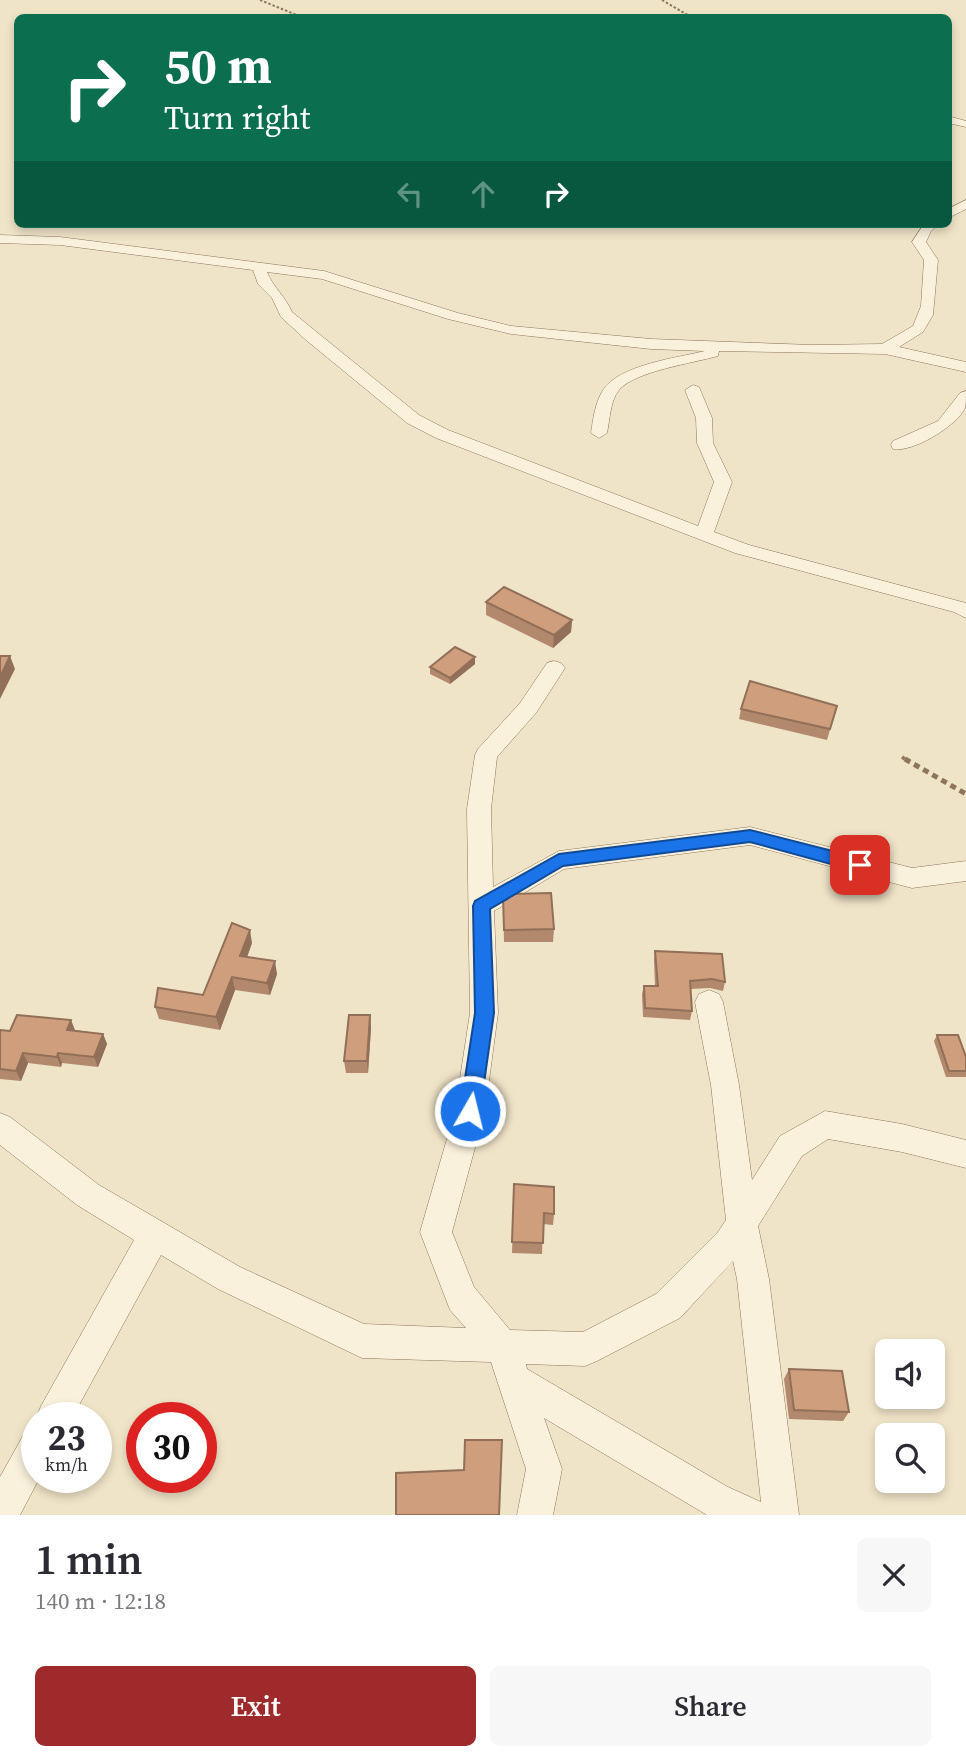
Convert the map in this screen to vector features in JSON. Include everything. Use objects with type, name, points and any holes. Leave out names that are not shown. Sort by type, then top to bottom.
[{"type":"street","points":[[885,349],[919,329],[929,313],[931,260],[919,242],[927,228]]},
{"type":"street","points":[[55,240],[68,229]]},
{"type":"street","points":[[0,239],[55,240],[324,275],[453,316],[511,330],[651,344],[885,349],[966,367]]},
{"type":"street","points":[[258,265],[265,284],[278,296],[286,314],[311,337],[413,419],[442,434],[742,549],[961,607],[966,612]]},
{"type":"street","points":[[599,433],[604,401],[621,380],[733,347]]},
{"type":"street","points":[[692,390],[704,418],[705,443],[723,482],[704,535]]},
{"type":"street","points":[[899,445],[944,425],[966,396]]},
{"type":"street","points":[[535,1515],[544,1469],[503,1347],[462,1297],[436,1232],[470,1111],[484,1013],[479,809],[486,755],[528,708],[554,668]]},
{"type":"street","points":[[481,906],[559,860],[750,836],[912,878],[966,871]]},
{"type":"street","points":[[709,1002],[725,1085],[742,1224],[753,1279],[781,1515]]},
{"type":"street","points":[[0,1127],[88,1195],[229,1278],[362,1341],[503,1347],[585,1349],[668,1306],[729,1243],[791,1146],[825,1125],[902,1138],[966,1154]]},
{"type":"street","points":[[62,1402],[155,1234]]},
{"type":"street","points":[[514,1380],[715,1500],[748,1515]]},
{"type":"street","points":[[2,1515],[21,1475]]},
{"type":"path","points":[[260,0],[294,14]]},
{"type":"path","points":[[662,0],[686,14]]},
{"type":"path","points":[[902,757],[966,794]]},
{"type":"building","points":[[504,587],[572,620],[554,635],[486,602]]},
{"type":"building","points":[[455,647],[475,657],[450,678],[430,667]]},
{"type":"building","points":[[0,656],[10,656],[0,677]]},
{"type":"building","points":[[750,681],[837,706],[830,729],[741,709]]},
{"type":"building","points":[[551,893],[554,929],[504,930],[503,896]]},
{"type":"building","points":[[232,923],[250,930],[240,956],[275,961],[267,983],[232,977],[216,1017],[155,1007],[158,988],[203,995]]},
{"type":"building","points":[[655,951],[722,954],[725,982],[712,979],[690,981],[692,1011],[645,1008],[644,986],[658,986]]},
{"type":"building","points":[[17,1015],[71,1020],[67,1030],[103,1034],[94,1057],[23,1053],[16,1071],[0,1069],[0,1030],[10,1031]]},
{"type":"building","points":[[349,1015],[370,1015],[367,1061],[344,1061]]},
{"type":"building","points":[[937,1035],[958,1035],[966,1057],[966,1071],[949,1071]]},
{"type":"building","points":[[514,1184],[554,1187],[554,1214],[544,1213],[543,1243],[512,1242]]},
{"type":"building","points":[[789,1369],[842,1371],[849,1412],[794,1410]]},
{"type":"building","points":[[465,1440],[502,1440],[499,1515],[396,1515],[396,1473],[464,1470]]},
{"type":"route","points":[[470,1111],[484,1013],[481,906],[559,860],[750,836],[860,865]]}]
